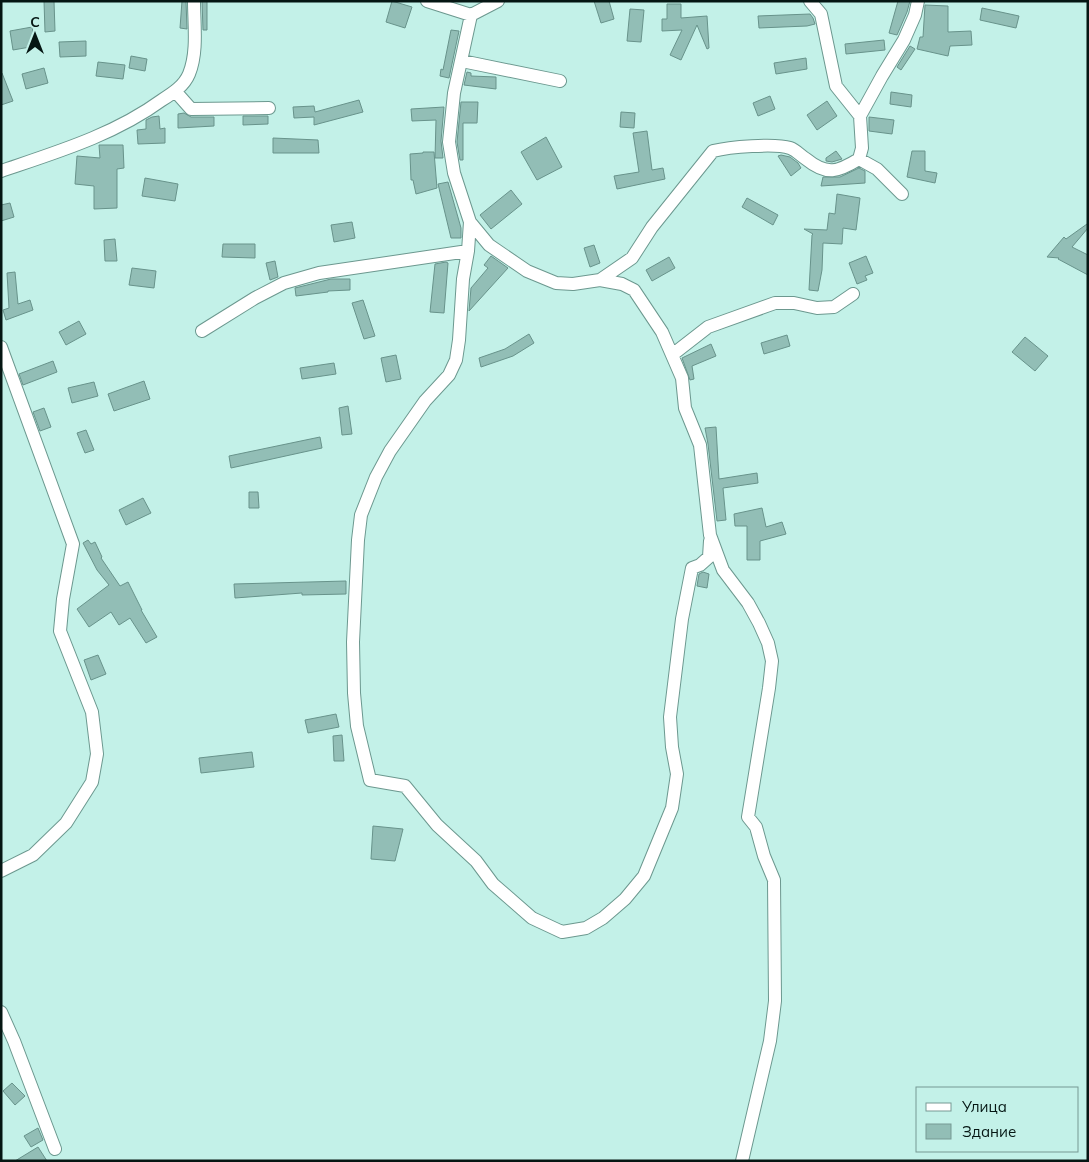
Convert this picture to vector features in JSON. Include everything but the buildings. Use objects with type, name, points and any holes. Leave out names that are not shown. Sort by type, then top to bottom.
[{"type":"street","points":[[1,171],[73,146],[117,128],[147,112],[175,91],[190,72],[194,49],[194,1]]},
{"type":"street","points":[[427,1],[471,15],[498,1]]},
{"type":"street","points":[[810,1],[821,14],[836,86],[860,116]]},
{"type":"street","points":[[600,280],[632,258],[652,227],[713,150],[771,146],[792,148],[816,167],[829,170],[842,169],[859,159],[862,148],[860,116],[904,40],[915,15],[918,1]]},
{"type":"street","points":[[470,222],[489,244],[528,271],[556,283],[573,284],[600,280],[622,284],[634,290],[662,332],[682,378],[685,408],[700,445],[710,535],[709,557],[700,565],[692,568],[678,645],[670,716],[672,747],[677,774],[672,808],[644,876],[625,899],[603,918],[586,928],[562,932],[532,918],[493,884],[476,862],[437,825],[405,786],[370,780],[357,726],[353,642],[361,515],[376,477],[390,451],[425,401],[448,375],[456,360],[470,222],[454,173],[449,142],[454,93],[471,15]]},
{"type":"street","points":[[462,60],[560,81]]},
{"type":"street","points":[[175,91],[191,108],[269,108]]},
{"type":"street","points":[[859,159],[877,169],[902,194]]},
{"type":"street","points":[[202,331],[255,298],[284,283],[319,273],[468,251]]},
{"type":"street","points":[[672,355],[708,327],[775,303],[794,303],[817,308],[834,307],[852,294]]},
{"type":"street","points":[[1,347],[73,544],[63,599],[60,631],[92,712],[97,754],[92,782],[66,823],[33,855],[1,871]]},
{"type":"street","points":[[710,535],[723,570],[748,603],[759,623],[768,643],[772,661],[770,688],[748,817],[756,827],[764,856],[774,880],[775,1001],[770,1041],[742,1161]]},
{"type":"street","points":[[1,1012],[56,1149]]}]
